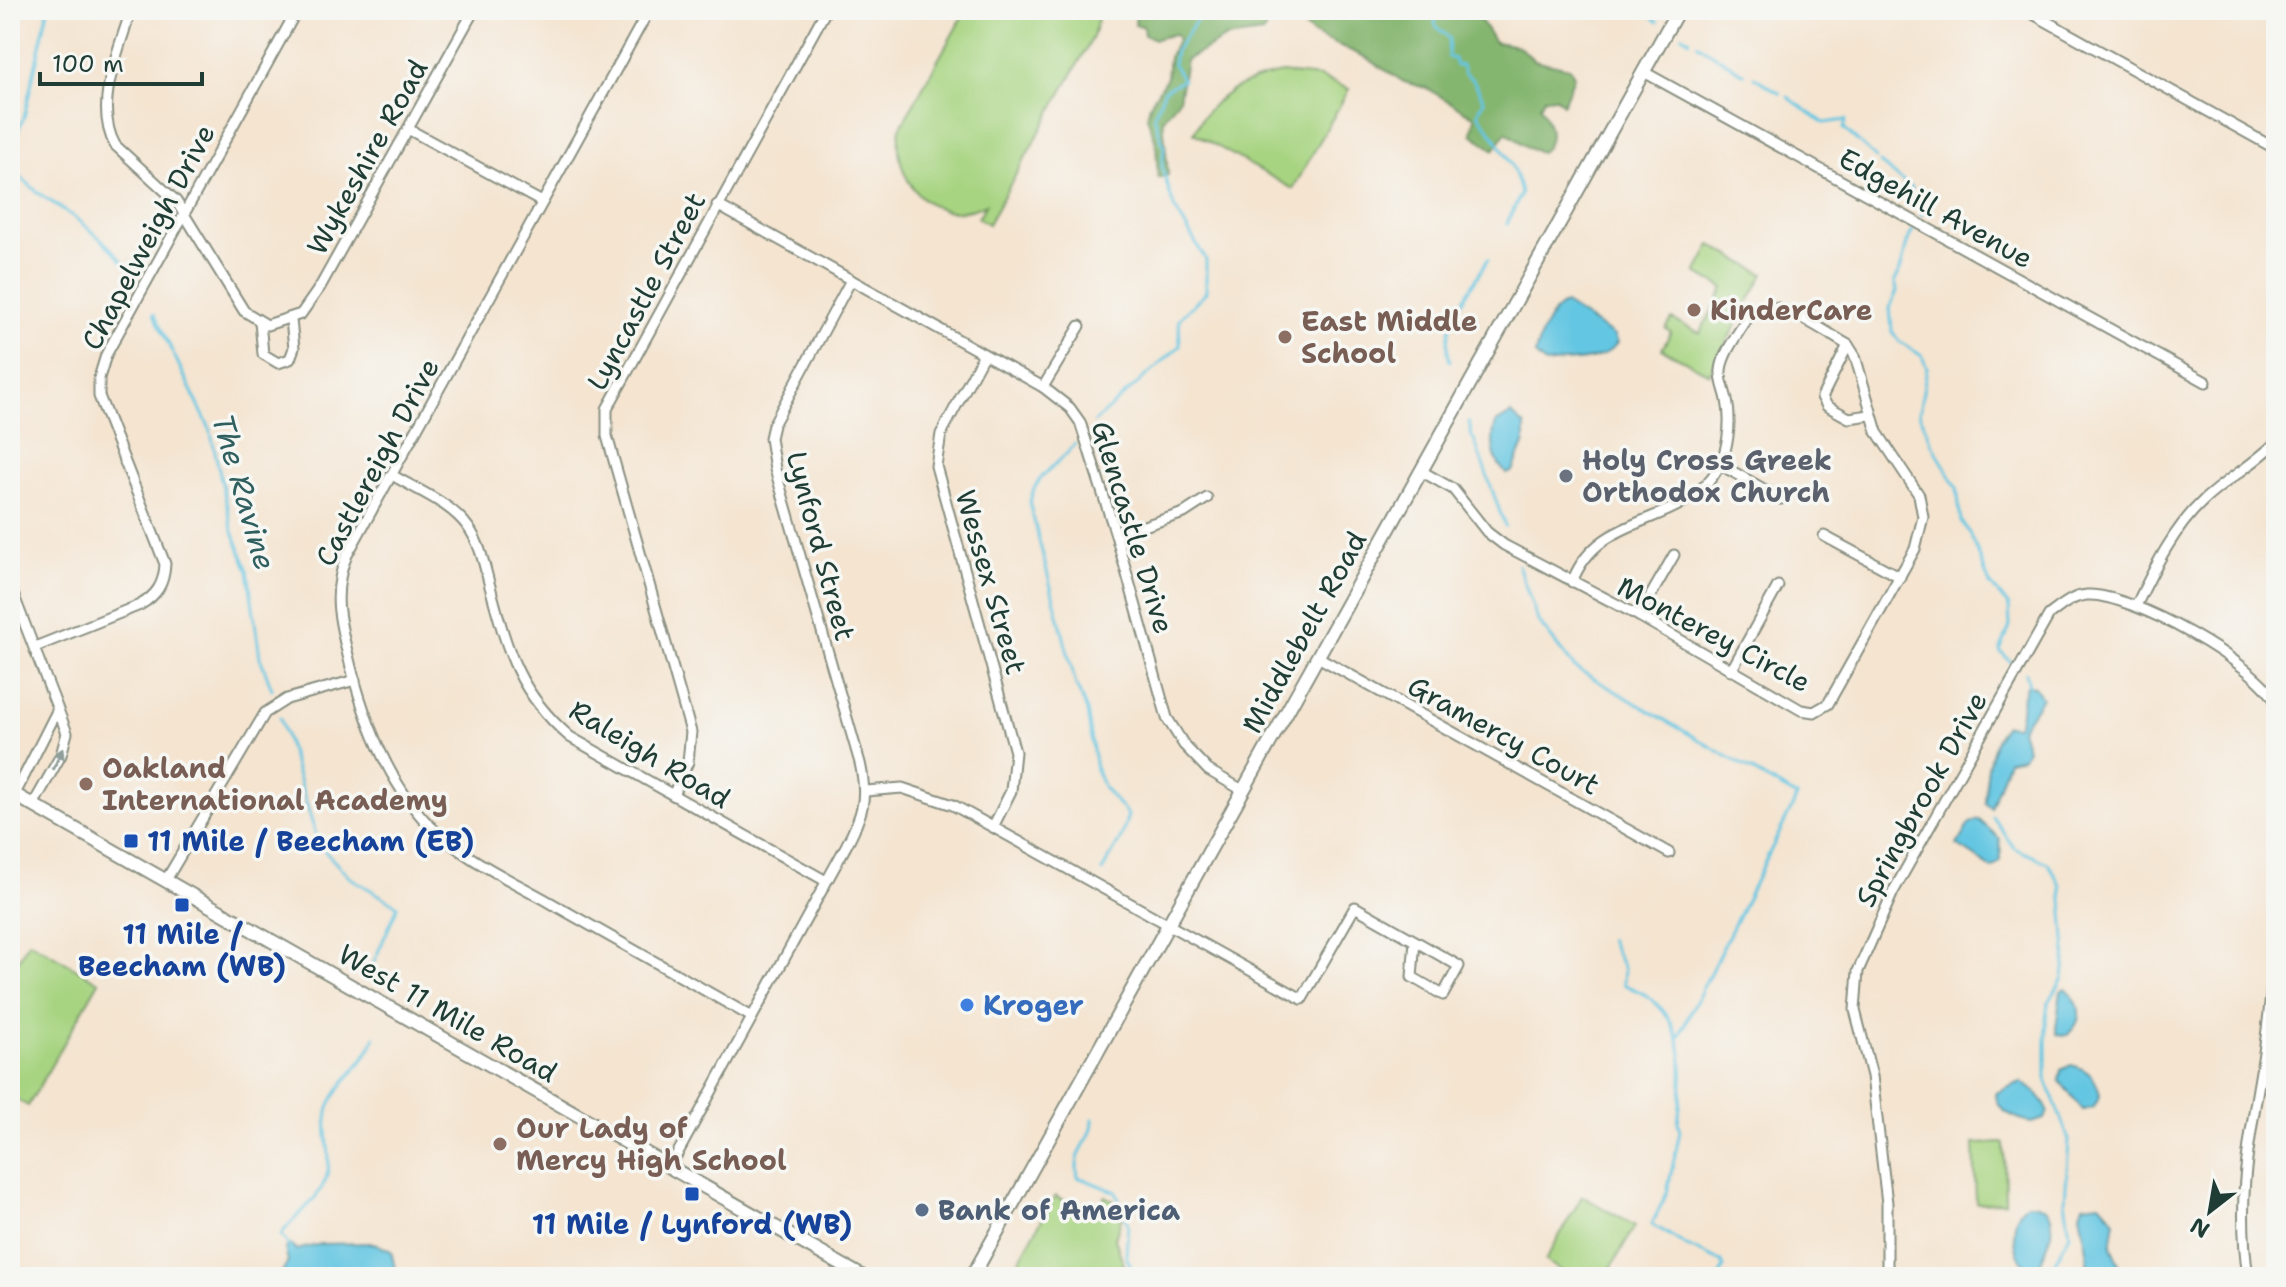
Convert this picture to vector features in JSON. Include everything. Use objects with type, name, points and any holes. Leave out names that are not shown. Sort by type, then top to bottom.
[{"type":"street","points":[[131,10],[107,99],[106,122],[115,145],[176,201],[244,311],[267,325],[291,320],[294,348],[290,359],[278,363],[263,354],[260,322]]},
{"type":"street","name":"Chapelweigh Drive","points":[[35,647],[140,605],[153,598],[160,587],[165,564],[104,410],[99,378],[106,355],[297,10]]},
{"type":"street","name":"Wykeshire Road","points":[[291,320],[301,314],[320,287],[474,10]]},
{"type":"street","name":"Castlereigh Drive","points":[[649,10],[347,555],[337,586],[336,605],[355,680],[402,792],[448,842],[752,1017]]},
{"type":"street","name":"Lyncastle Street","points":[[673,795],[688,762],[691,732],[605,421],[615,390],[826,10]]},
{"type":"street","name":"Middlebelt Road","points":[[972,1277],[1678,10]]},
{"type":"street","points":[[2026,10],[2276,149]]},
{"type":"street","name":"Edgehill Avenue","points":[[1644,72],[2206,382]]},
{"type":"street","points":[[408,129],[542,202]]},
{"type":"street","name":"Glencastle Drive","points":[[717,205],[1043,387],[1070,408],[1080,422],[1116,535],[1167,718],[1184,745],[1201,763],[1244,791]]},
{"type":"street","name":"Lynford Street","points":[[851,280],[778,413],[770,438],[775,469],[866,791]]},
{"type":"street","points":[[1781,499],[1721,465],[1729,415],[1721,367],[1759,304],[1774,304],[1848,345],[1822,397],[1827,406],[1849,418],[1870,415]]},
{"type":"street","points":[[1043,387],[1080,326]]},
{"type":"street","name":"Monterey Circle","points":[[1421,471],[1453,489],[1487,532],[1504,545],[1639,616],[1801,710],[1814,712],[1828,704],[1900,577],[1920,535],[1923,517],[1919,495],[1890,455],[1870,415],[1855,356],[1848,345]]},
{"type":"street","name":"Wessex Street","points":[[983,356],[941,434],[936,466],[1015,752],[1011,791],[994,825]]},
{"type":"street","points":[[2136,606],[2153,570],[2187,519],[2204,500],[2274,449]]},
{"type":"street","name":"Monterey Circle","points":[[1572,582],[1579,564],[1598,544],[1635,521],[1673,511],[1697,495],[1721,465]]},
{"type":"street","name":"Raleigh Road","points":[[392,475],[444,505],[469,527],[481,555],[513,666],[536,704],[570,737],[826,881]]},
{"type":"street","points":[[1116,535],[1184,513],[1207,498]]},
{"type":"street","points":[[1824,536],[1900,577]]},
{"type":"street","points":[[1639,616],[1674,555]]},
{"type":"street","points":[[10,586],[67,733],[61,755],[33,805]]},
{"type":"street","points":[[1731,671],[1778,586]]},
{"type":"street","name":"Springbrook Drive","points":[[1887,1277],[1887,1203],[1879,1117],[1855,1010],[1856,982],[1862,958],[1893,892],[2049,615],[2063,603],[2087,595],[2117,598],[2227,655],[2258,678],[2276,703]]},
{"type":"street","name":"Gramercy Court","points":[[1318,657],[1669,853]]},
{"type":"street","points":[[166,880],[265,713],[287,699],[355,680]]},
{"type":"street","points":[[12,793],[57,711]]},
{"type":"street","points":[[670,1167],[855,829],[866,791],[902,788],[929,795],[994,825],[1302,999],[1355,907],[1415,941],[1459,966],[1443,995],[1412,977],[1415,941]]},
{"type":"street","name":"West 11 Mile Road","points":[[12,793],[863,1277]]},
{"type":"street","points":[[2248,1277],[2241,1221],[2242,1181],[2263,1056],[2276,944]]},
{"type":"green space","points":[[966,10],[1100,10],[1093,37],[988,224],[978,218],[986,204],[967,211],[949,211],[919,195],[909,182],[899,147],[900,128]]},
{"type":"green space","points":[[1136,10],[1251,10],[1270,19],[1263,33],[1226,38],[1186,60],[1179,99],[1163,120],[1168,175],[1158,178],[1156,142],[1147,117],[1150,104],[1167,77],[1169,57],[1178,39],[1175,34],[1155,39],[1144,35],[1143,26],[1135,25]]},
{"type":"green space","points":[[1280,10],[1474,10],[1495,42],[1518,46],[1534,60],[1570,68],[1574,76],[1563,104],[1555,97],[1544,98],[1540,106],[1550,136],[1541,152],[1530,149],[1506,132],[1494,150],[1472,134],[1475,117],[1426,88],[1404,82],[1365,57],[1313,34],[1297,19]]},
{"type":"green space","points":[[1282,73],[1320,77],[1349,89],[1293,189],[1194,133],[1209,109],[1230,92],[1254,80]]},
{"type":"green space","points":[[1711,245],[1764,274],[1709,374],[1662,349],[1671,332],[1666,329],[1672,319],[1700,333],[1724,288],[1696,273]]},
{"type":"green space","points":[[29,941],[99,982],[28,1106],[10,1096],[10,974]]},
{"type":"green space","points":[[2004,1143],[2005,1202],[1976,1203],[1974,1144]]},
{"type":"green space","points":[[1055,1196],[1094,1217],[1105,1196],[1125,1207],[1115,1239],[1128,1277],[1010,1277]]},
{"type":"green space","points":[[1582,1196],[1635,1226],[1606,1277],[1573,1277],[1545,1261]]},
{"type":"water","points":[[1565,304],[1614,336],[1617,343],[1593,358],[1545,364],[1535,355],[1539,341],[1550,318]]},
{"type":"water","points":[[1511,414],[1525,426],[1525,442],[1513,471],[1507,474],[1495,456],[1493,437],[1496,423]]},
{"type":"water","points":[[2026,686],[2035,687],[2042,698],[2021,729],[2027,749],[2023,757],[2008,760],[1991,808],[1985,803],[1991,752],[2005,725],[2017,726]]},
{"type":"water","points":[[1978,819],[2000,839],[2001,861],[1992,868],[1957,845],[1969,824]]},
{"type":"water","points":[[2065,988],[2075,1000],[2079,1012],[2077,1023],[2067,1035],[2057,1034],[2056,1029],[2061,991]]},
{"type":"water","points":[[2071,1065],[2087,1072],[2097,1085],[2100,1096],[2094,1107],[2083,1110],[2059,1080],[2061,1070]]},
{"type":"water","points":[[2021,1082],[2043,1101],[2048,1111],[2045,1119],[2031,1123],[2008,1113],[1999,1105],[1996,1093]]},
{"type":"water","points":[[2027,1203],[2047,1210],[2052,1227],[2038,1268],[2029,1269],[2019,1255],[2014,1236],[2017,1218]]},
{"type":"water","points":[[2100,1203],[2115,1220],[2111,1247],[2125,1277],[2085,1277],[2088,1255],[2080,1213],[2083,1205]]},
{"type":"water","points":[[374,1243],[391,1251],[397,1277],[279,1277],[288,1262],[285,1249],[290,1245],[296,1250],[321,1244]]},
{"type":"waterway","name":"The Ravine","points":[[10,148],[24,117],[48,10]]},
{"type":"waterway","points":[[1094,422],[1180,346],[1179,319],[1206,292],[1206,260],[1174,207],[1162,168],[1164,147],[1154,115],[1165,89],[1183,80],[1173,64],[1175,51],[1204,10]]},
{"type":"waterway","points":[[1433,10],[1436,26],[1449,38],[1448,57],[1454,59],[1456,66],[1462,65],[1464,73],[1473,80],[1484,100],[1478,114],[1504,151],[1518,182],[1521,194],[1507,223]]},
{"type":"waterway","points":[[1649,14],[1658,22]]},
{"type":"waterway","points":[[1682,35],[1690,40]]},
{"type":"waterway","points":[[1697,44],[1744,74]]},
{"type":"waterway","points":[[1754,77],[1780,93]]},
{"type":"waterway","points":[[1788,97],[1824,123],[1846,120],[1844,129],[1876,158]]},
{"type":"waterway","points":[[1880,163],[1912,189]]},
{"type":"waterway","name":"The Ravine","points":[[10,168],[40,194],[91,230],[130,271]]},
{"type":"waterway","points":[[1920,194],[1926,196],[1921,215]]},
{"type":"waterway","points":[[1913,230],[1895,281],[1897,291],[1890,308],[1892,331],[1899,341],[1922,356],[1927,368],[1919,413],[1932,444],[1957,488],[1961,522],[1970,533],[1990,584],[2009,606],[2010,626],[2000,651],[2012,663]]},
{"type":"waterway","points":[[1450,361],[1449,334],[1453,321],[1488,259]]},
{"type":"waterway","name":"The Ravine","points":[[154,314],[210,429],[232,529],[248,571],[260,657],[272,689]]},
{"type":"waterway","points":[[1469,422],[1472,437]]},
{"type":"waterway","points":[[1474,439],[1505,526]]},
{"type":"waterway","points":[[1075,444],[1035,486],[1030,505],[1076,685],[1087,711],[1096,769],[1104,788],[1128,815],[1121,838],[1102,871]]},
{"type":"waterway","points":[[1518,565],[1538,621],[1574,667],[1797,797],[1678,1038]]},
{"type":"waterway","points":[[2026,673],[2030,690]]},
{"type":"waterway","name":"The Ravine","points":[[280,718],[319,845],[349,877],[398,906],[373,964]]},
{"type":"waterway","points":[[1993,817],[2014,848],[2048,863],[2061,886],[2066,952],[2063,978],[2048,1004],[2046,1079],[2069,1140],[2065,1201],[2070,1234],[2054,1264],[2053,1277]]},
{"type":"waterway","points":[[1609,939],[1624,969],[1623,984],[1641,992],[1664,1012],[1673,1026],[1681,1056],[1680,1131],[1667,1193],[1652,1224],[1687,1246],[1722,1262],[1724,1267],[1719,1277]]},
{"type":"waterway","name":"The Ravine","points":[[291,1249],[281,1235],[321,1190],[328,1171],[327,1120],[331,1103],[375,1037]]},
{"type":"waterway","points":[[1093,1119],[1078,1159],[1078,1177],[1116,1192],[1128,1224],[1126,1256],[1136,1277]]},
{"type":"place","name":"KinderCare","points":[[1694,310]]},
{"type":"place","name":"East Middle School","points":[[1285,337]]},
{"type":"place","name":"Holy Cross Greek Orthodox Church","points":[[1566,476]]},
{"type":"place","name":"Oakland International Academy","points":[[86,784]]},
{"type":"place","name":"11 Mile / Beecham (EB)","points":[[131,841]]},
{"type":"place","name":"11 Mile / Beecham (WB)","points":[[182,905]]},
{"type":"place","name":"Kroger","points":[[967,1005]]},
{"type":"place","name":"Our Lady of Mercy High School","points":[[500,1144]]},
{"type":"place","name":"11 Mile / Lynford (WB)","points":[[692,1194]]},
{"type":"place","name":"Bank of America","points":[[922,1210]]}]
